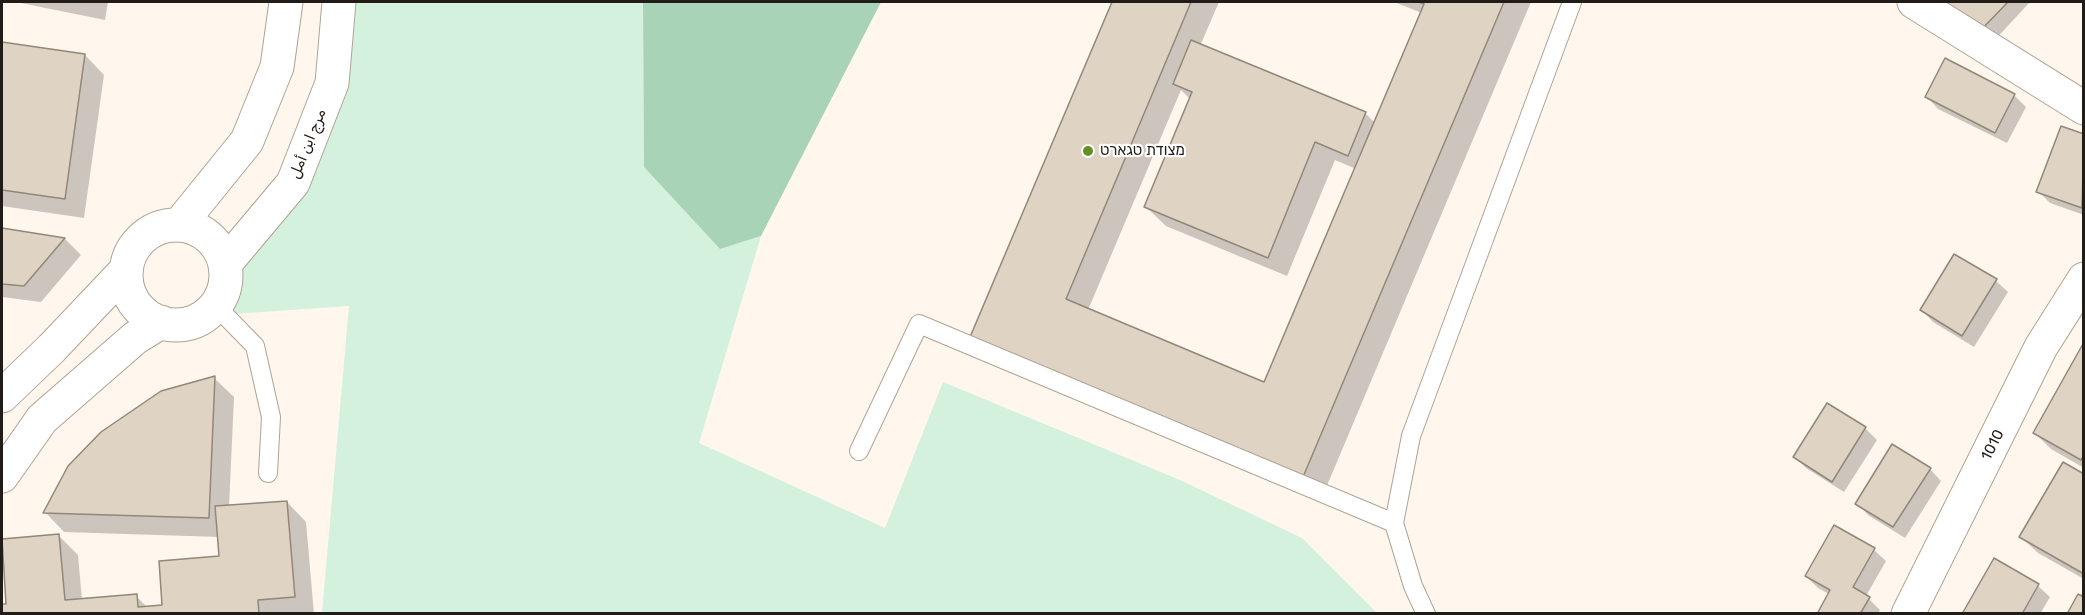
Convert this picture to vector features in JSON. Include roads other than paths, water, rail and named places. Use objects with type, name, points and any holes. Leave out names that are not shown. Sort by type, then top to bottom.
[{"type":"street","points":[[179,225],[247,141],[277,67],[286,2]]},
{"type":"street","name":"مرج ابن أمل","points":[[225,264],[293,183],[332,83],[339,2]]},
{"type":"street","points":[[1914,2],[2084,108]]},
{"type":"street","points":[[168,225],[199,230],[212,240],[221,252],[225,264],[226,284],[220,300],[209,313],[195,321],[178,325],[161,322],[146,315],[135,302],[128,287],[126,270],[130,254],[139,241],[152,231],[168,225]]},
{"type":"street","points":[[2,396],[52,348],[126,270]]},
{"type":"street","name":"1010","points":[[1908,614],[2041,347],[2084,279]]},
{"type":"street","points":[[2,476],[42,419],[135,338],[161,322]]},
{"type":"lane","points":[[1426,614],[1413,586],[1394,523],[1411,436],[1572,2]]},
{"type":"lane","points":[[215,305],[255,346],[271,417],[268,473]]},
{"type":"lane","points":[[859,451],[920,324],[1394,523]]},
{"type":"place","name":"מצודת טגארט","points":[[1088,151]]}]
